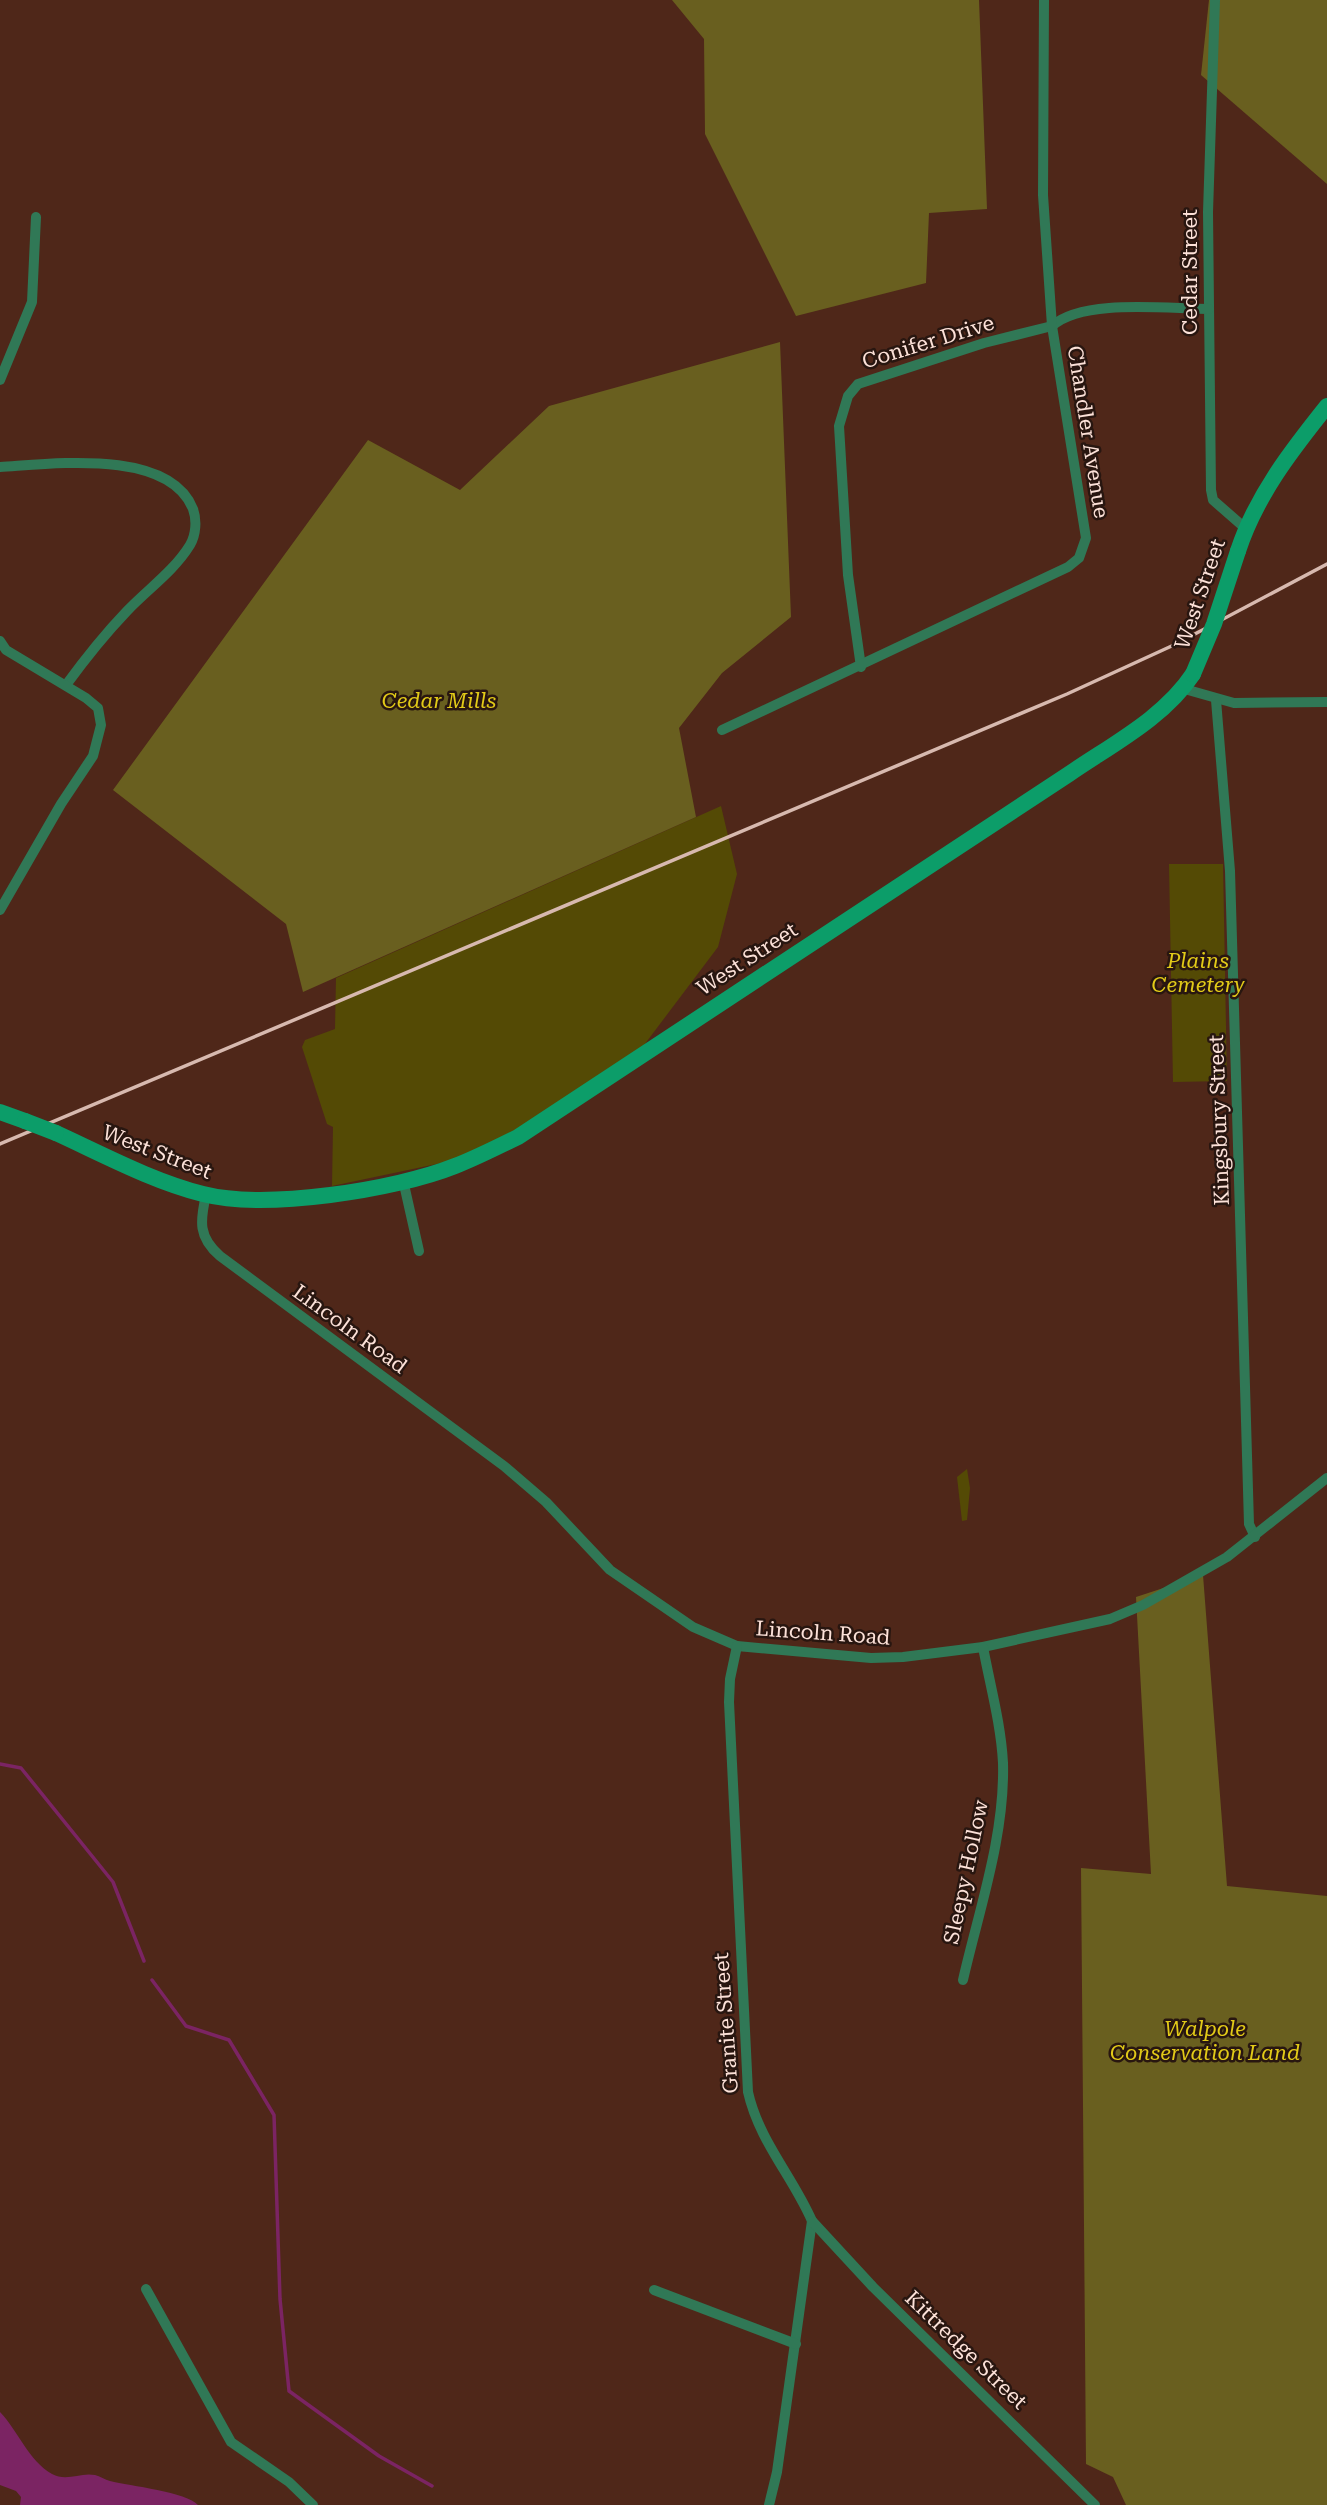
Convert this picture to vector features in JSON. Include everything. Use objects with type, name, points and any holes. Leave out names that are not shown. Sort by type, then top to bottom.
[{"type":"main road","name":"West Street","points":[[0,1112],[56,1133],[144,1173],[206,1195],[265,1199],[331,1193],[403,1180],[455,1166],[518,1137],[1147,721],[1193,674],[1214,624],[1245,528],[1272,479],[1327,406]]},
{"type":"street","name":"Chandler Avenue","points":[[722,730],[861,667],[1068,567],[1079,558],[1086,538],[1052,326],[1043,195],[1044,0]]},
{"type":"street","name":"Cedar Street","points":[[1215,0],[1209,212],[1213,500],[1245,528]]},
{"type":"street","points":[[0,380],[32,302],[36,217]]},
{"type":"street","name":"Conifer Drive","points":[[861,667],[848,575],[839,426],[848,396],[858,384],[894,370],[1052,326],[1062,317],[1077,313],[1125,308],[1209,309]]},
{"type":"street","points":[[0,467],[107,463],[139,469],[172,483],[189,498],[195,514],[195,531],[191,543],[177,562],[88,654],[66,685]]},
{"type":"street","points":[[0,641],[6,650],[66,685],[98,709],[99,738],[93,756],[61,804],[0,910]]},
{"type":"street","points":[[1181,688],[1234,704],[1327,702]]},
{"type":"street","name":"Kingsbury Street","points":[[1216,700],[1230,871],[1249,1524],[1255,1537]]},
{"type":"street","points":[[403,1180],[419,1251]]},
{"type":"street","name":"Lincoln Road","points":[[206,1195],[201,1229],[207,1243],[220,1256],[504,1466],[545,1502],[610,1570],[682,1620],[737,1646],[871,1658],[903,1657],[983,1647],[1076,1628],[1143,1605],[1185,1583],[1255,1537],[1327,1478]]},
{"type":"street","name":"Granite Street","points":[[737,1646],[730,1678],[729,1702],[748,2092],[760,2131],[803,2201],[812,2221]]},
{"type":"street","name":"Sleepy Hollow","points":[[963,1980],[998,1831],[1003,1792],[1001,1743],[983,1647]]},
{"type":"street","points":[[769,2505],[777,2472],[812,2221]]},
{"type":"street","name":"Kittredge Street","points":[[812,2221],[873,2287],[1095,2505]]},
{"type":"street","points":[[146,2289],[231,2442],[289,2482],[313,2505]]},
{"type":"street","points":[[654,2290],[796,2344]]},
{"type":"green space","points":[[672,0],[979,0],[987,209],[929,213],[926,283],[796,316],[705,134],[704,39]]},
{"type":"green space","points":[[1209,0],[1327,0],[1327,184],[1201,75]]},
{"type":"green space","name":"Cedar Mills","points":[[780,342],[791,617],[722,673],[679,728],[696,817],[303,992],[286,924],[113,790],[368,440],[460,490],[549,406]]},
{"type":"green space","points":[[721,806],[737,874],[718,947],[626,1069],[514,1141],[446,1162],[332,1186],[333,1127],[327,1124],[302,1047],[305,1040],[335,1029],[336,978]]},
{"type":"green space","name":"Plains Cemetery","points":[[1169,864],[1223,864],[1227,1081],[1173,1082]]},
{"type":"green space","points":[[967,1469],[970,1488],[967,1520],[962,1521],[957,1477]]},
{"type":"green space","name":"Walpole Conservation Land","points":[[1203,1575],[1227,1886],[1327,1896],[1327,2505],[1126,2505],[1113,2477],[1086,2464],[1081,1868],[1151,1874],[1136,1597]]},
{"type":"shaded area","points":[[0,2412],[30,2454],[52,2474],[63,2477],[95,2475],[110,2481],[182,2496],[198,2505],[20,2505],[21,2497],[16,2491],[0,2485]]},
{"type":"waterway","points":[[0,1764],[21,1768],[113,1882],[144,1961]]},
{"type":"waterway","points":[[152,1980],[186,2026],[229,2040],[274,2115],[280,2299],[289,2391],[379,2456],[432,2486]]},
{"type":"railway","points":[[0,1144],[1067,694],[1176,644],[1327,564]]}]
